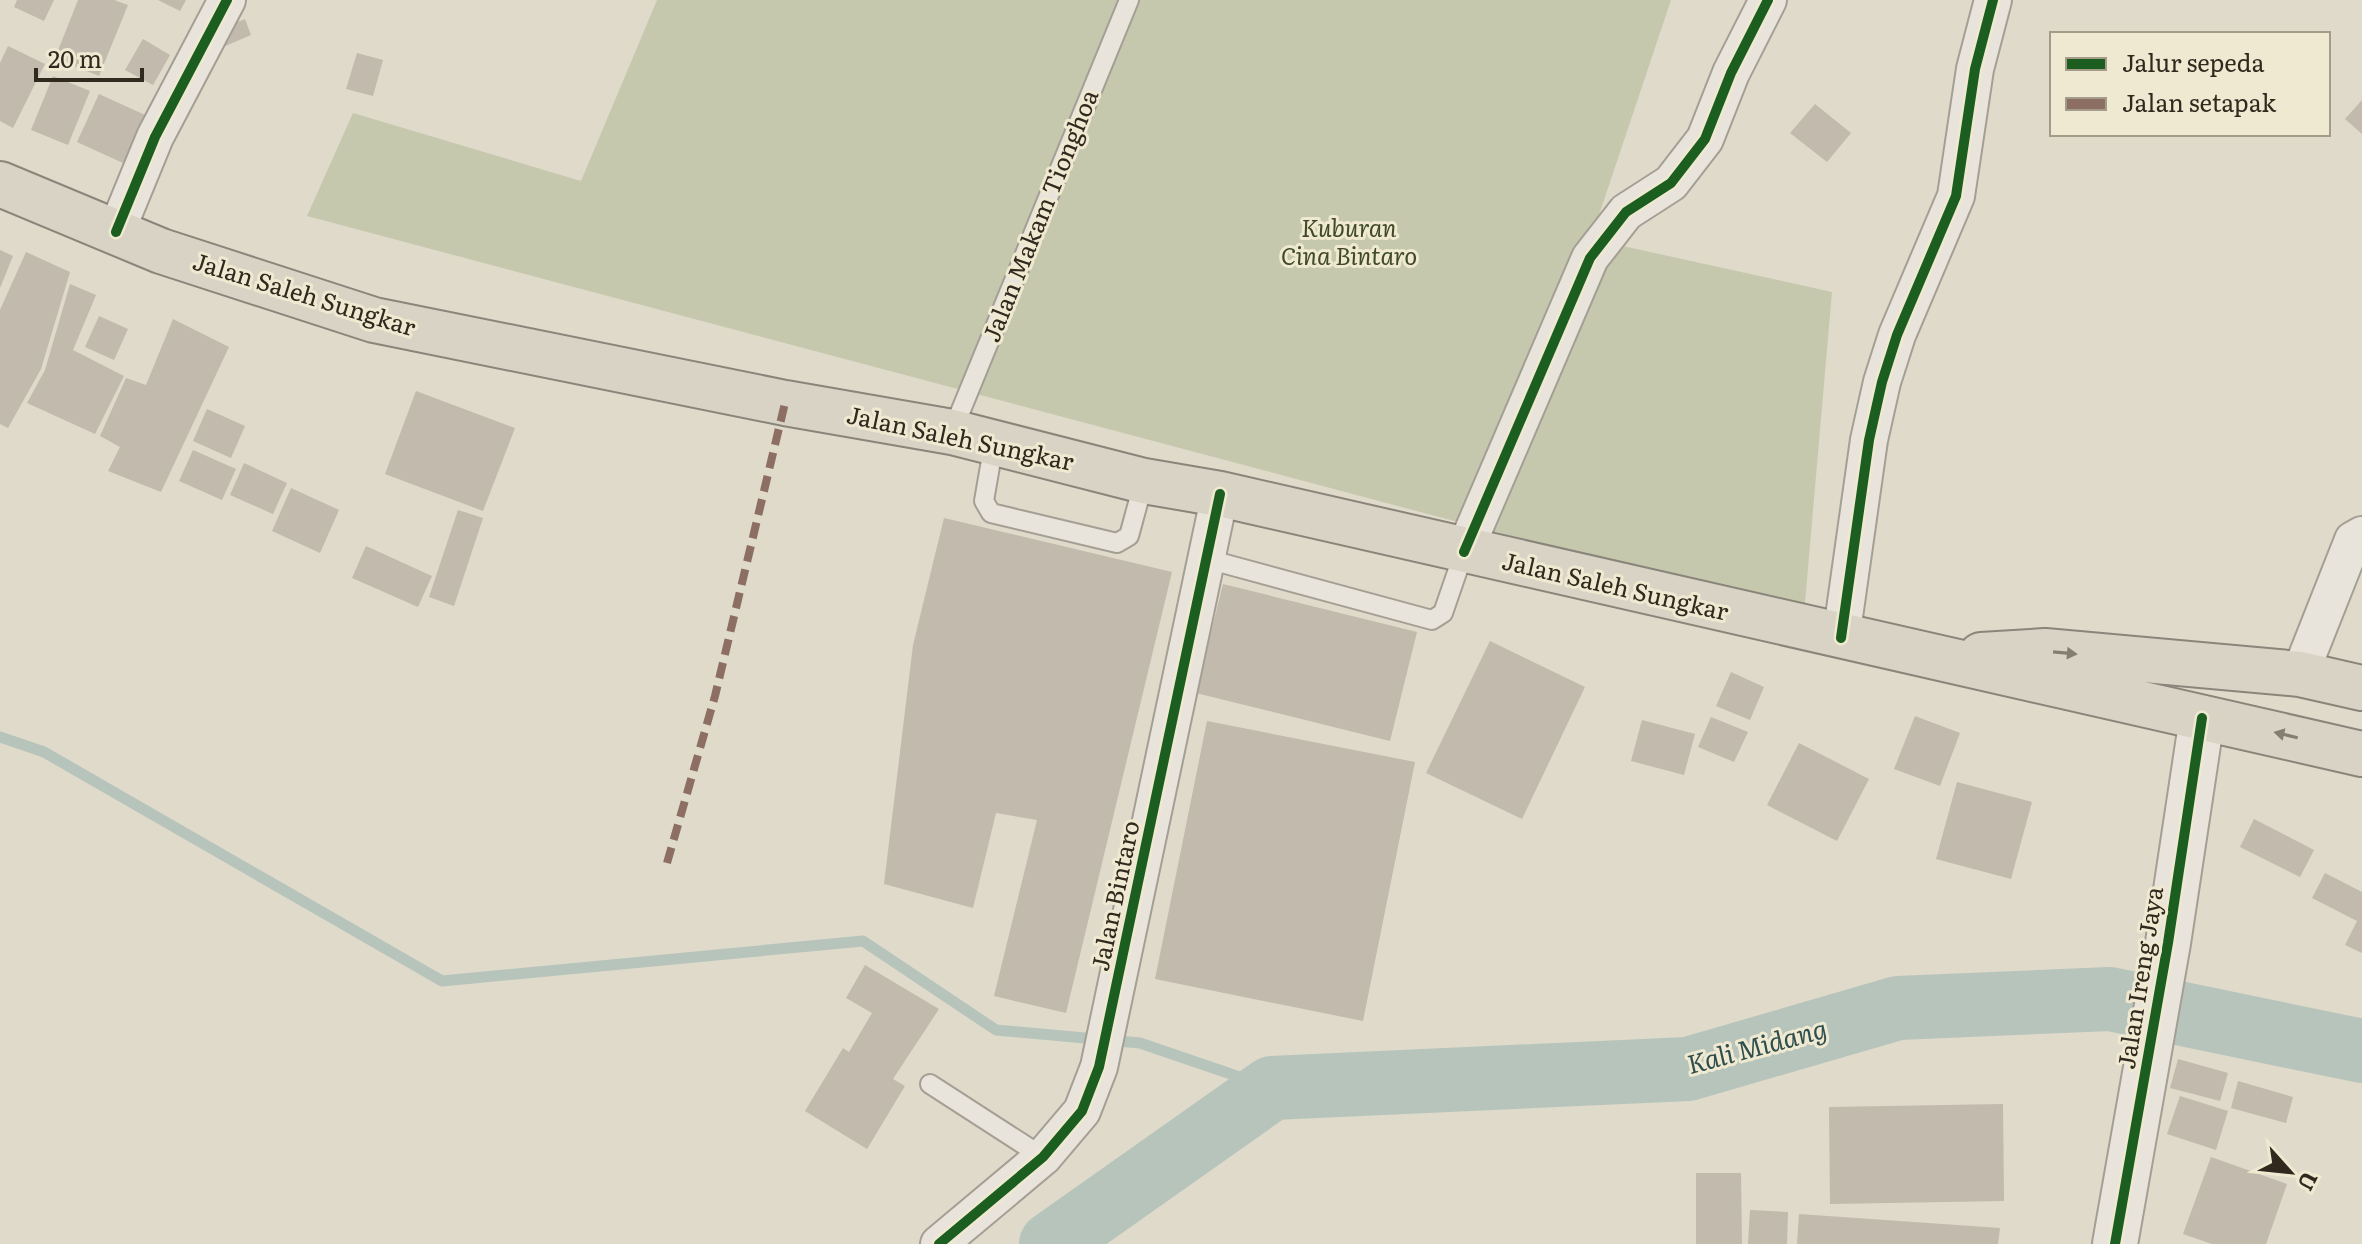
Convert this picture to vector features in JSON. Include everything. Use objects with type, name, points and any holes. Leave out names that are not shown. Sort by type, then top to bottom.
[{"type":"highway","name":"Jalan Saleh Sungkar","points":[[0,184],[161,251],[374,320],[785,403],[952,432],[1144,481],[1220,494],[1841,638],[2362,754]]},
{"type":"highway","name":"Jalan Saleh Sungkar","points":[[1931,658],[2045,651],[2300,674],[2362,688]]},
{"type":"street","points":[[116,232],[155,137],[227,0]]},
{"type":"street","points":[[1464,552],[1590,258],[1626,212],[1671,183],[1705,139],[1731,73],[1768,0]]},
{"type":"street","points":[[1841,638],[1869,440],[1897,335],[1942,238],[1956,196],[1975,69],[1993,0]]},
{"type":"street","name":"Jalan Bintaro","points":[[939,1244],[1043,1157],[1082,1111],[1099,1067],[1220,494]]},
{"type":"street","points":[[2300,674],[2353,540],[2362,535]]},
{"type":"street","name":"Jalan Ireng Jaya","points":[[2115,1244],[2168,943],[2202,718]]},
{"type":"lane","name":"Jalan Makam Tionghoa","points":[[952,432],[1129,0]]},
{"type":"lane","points":[[994,443],[984,501],[991,513],[1117,543],[1129,536],[1144,481]]},
{"type":"lane","points":[[1207,559],[1432,620],[1443,613],[1464,552]]},
{"type":"lane","points":[[930,1084],[1043,1157]]},
{"type":"green space","name":"Kuburan Cina Bintaro","points":[[657,0],[1671,0],[1591,239],[1832,292],[1804,614],[307,216],[353,113],[581,181]]},
{"type":"building","points":[[17,0],[54,0],[44,21],[14,7]]},
{"type":"building","points":[[78,0],[114,0],[128,5],[99,76],[55,58]]},
{"type":"building","points":[[158,0],[186,0],[180,11]]},
{"type":"building","points":[[245,19],[251,35],[223,47],[216,31]]},
{"type":"building","points":[[143,39],[170,55],[153,85],[125,70]]},
{"type":"building","points":[[8,46],[45,64],[13,128],[0,121],[0,63]]},
{"type":"building","points":[[357,53],[383,60],[373,96],[346,89]]},
{"type":"building","points":[[53,76],[90,91],[68,145],[31,130]]},
{"type":"building","points":[[99,94],[145,115],[123,163],[77,142]]},
{"type":"building","points":[[2362,100],[2362,134],[2345,119]]},
{"type":"building","points":[[1815,104],[1851,133],[1827,162],[1790,133]]},
{"type":"building","points":[[0,250],[13,256],[0,288]]},
{"type":"building","points":[[26,252],[70,272],[41,369],[8,428],[0,424],[0,310]]},
{"type":"building","points":[[70,284],[96,295],[73,350],[124,376],[95,434],[27,403],[45,370]]},
{"type":"building","points":[[99,316],[128,329],[114,360],[85,347]]},
{"type":"building","points":[[173,319],[229,347],[161,492],[108,471],[120,447],[100,436],[126,378],[146,385]]},
{"type":"building","points":[[416,391],[515,428],[483,511],[385,474]]},
{"type":"building","points":[[207,409],[245,426],[231,458],[193,441]]},
{"type":"building","points":[[193,450],[236,469],[222,500],[179,481]]},
{"type":"building","points":[[244,463],[287,483],[273,514],[230,495]]},
{"type":"building","points":[[291,488],[339,510],[320,553],[272,531]]},
{"type":"building","points":[[458,510],[483,518],[454,606],[429,597]]},
{"type":"building","points":[[944,518],[1172,572],[1066,1013],[994,996],[1037,820],[996,813],[973,908],[884,884],[913,645]]},
{"type":"building","points":[[366,546],[432,576],[418,607],[352,578]]},
{"type":"building","points":[[1223,584],[1417,632],[1390,741],[1196,693]]},
{"type":"building","points":[[1490,641],[1585,687],[1522,819],[1426,773]]},
{"type":"building","points":[[1731,672],[1764,687],[1750,720],[1716,706]]},
{"type":"building","points":[[1915,716],[1960,733],[1940,786],[1894,769]]},
{"type":"building","points":[[1711,717],[1748,732],[1734,762],[1698,747]]},
{"type":"building","points":[[1642,720],[1695,734],[1684,775],[1631,761]]},
{"type":"building","points":[[1207,721],[1415,762],[1363,1021],[1155,979]]},
{"type":"building","points":[[1799,743],[1869,779],[1837,841],[1767,805]]},
{"type":"building","points":[[1957,782],[2032,802],[2011,879],[1936,859]]},
{"type":"building","points":[[2254,819],[2314,850],[2300,877],[2240,847]]},
{"type":"building","points":[[2325,873],[2362,892],[2362,953],[2345,945],[2357,921],[2312,898]]},
{"type":"building","points":[[865,965],[939,1009],[893,1079],[905,1086],[867,1149],[805,1111],[843,1048],[849,1052],[872,1013],[846,998]]},
{"type":"building","points":[[2178,1059],[2228,1073],[2220,1101],[2170,1088]]},
{"type":"building","points":[[2238,1081],[2293,1097],[2286,1123],[2231,1108]]},
{"type":"building","points":[[2180,1096],[2228,1111],[2216,1150],[2167,1134]]},
{"type":"building","points":[[2003,1104],[2004,1201],[1830,1204],[1829,1107]]},
{"type":"building","points":[[2211,1157],[2287,1184],[2266,1244],[2212,1244],[2183,1234]]},
{"type":"building","points":[[1696,1173],[1741,1173],[1742,1244],[1696,1244]]},
{"type":"building","points":[[1750,1210],[1788,1212],[1787,1244],[1748,1244]]},
{"type":"building","points":[[1799,1214],[2000,1228],[1998,1244],[1797,1244]]},
{"type":"waterway","points":[[0,737],[44,752],[442,981],[863,941],[996,1030],[1140,1043],[1272,1088]]},
{"type":"waterway","name":"Kali Midang","points":[[1051,1244],[1272,1088],[1688,1069],[1898,1008],[2110,999],[2362,1051]]},
{"type":"marked path","points":[[667,863],[715,696],[785,403]]},
{"type":"cycle path","points":[[116,232],[155,137],[227,0]]},
{"type":"cycle path","points":[[1464,552],[1590,258],[1626,212],[1671,183],[1705,139],[1731,73],[1768,0]]},
{"type":"cycle path","points":[[1841,638],[1869,440],[1882,382],[1897,335],[1956,196],[1975,69],[1993,0]]},
{"type":"cycle path","points":[[939,1244],[1043,1157],[1082,1111],[1099,1067],[1220,494]]},
{"type":"cycle path","points":[[2115,1244],[2168,943],[2202,718]]}]
